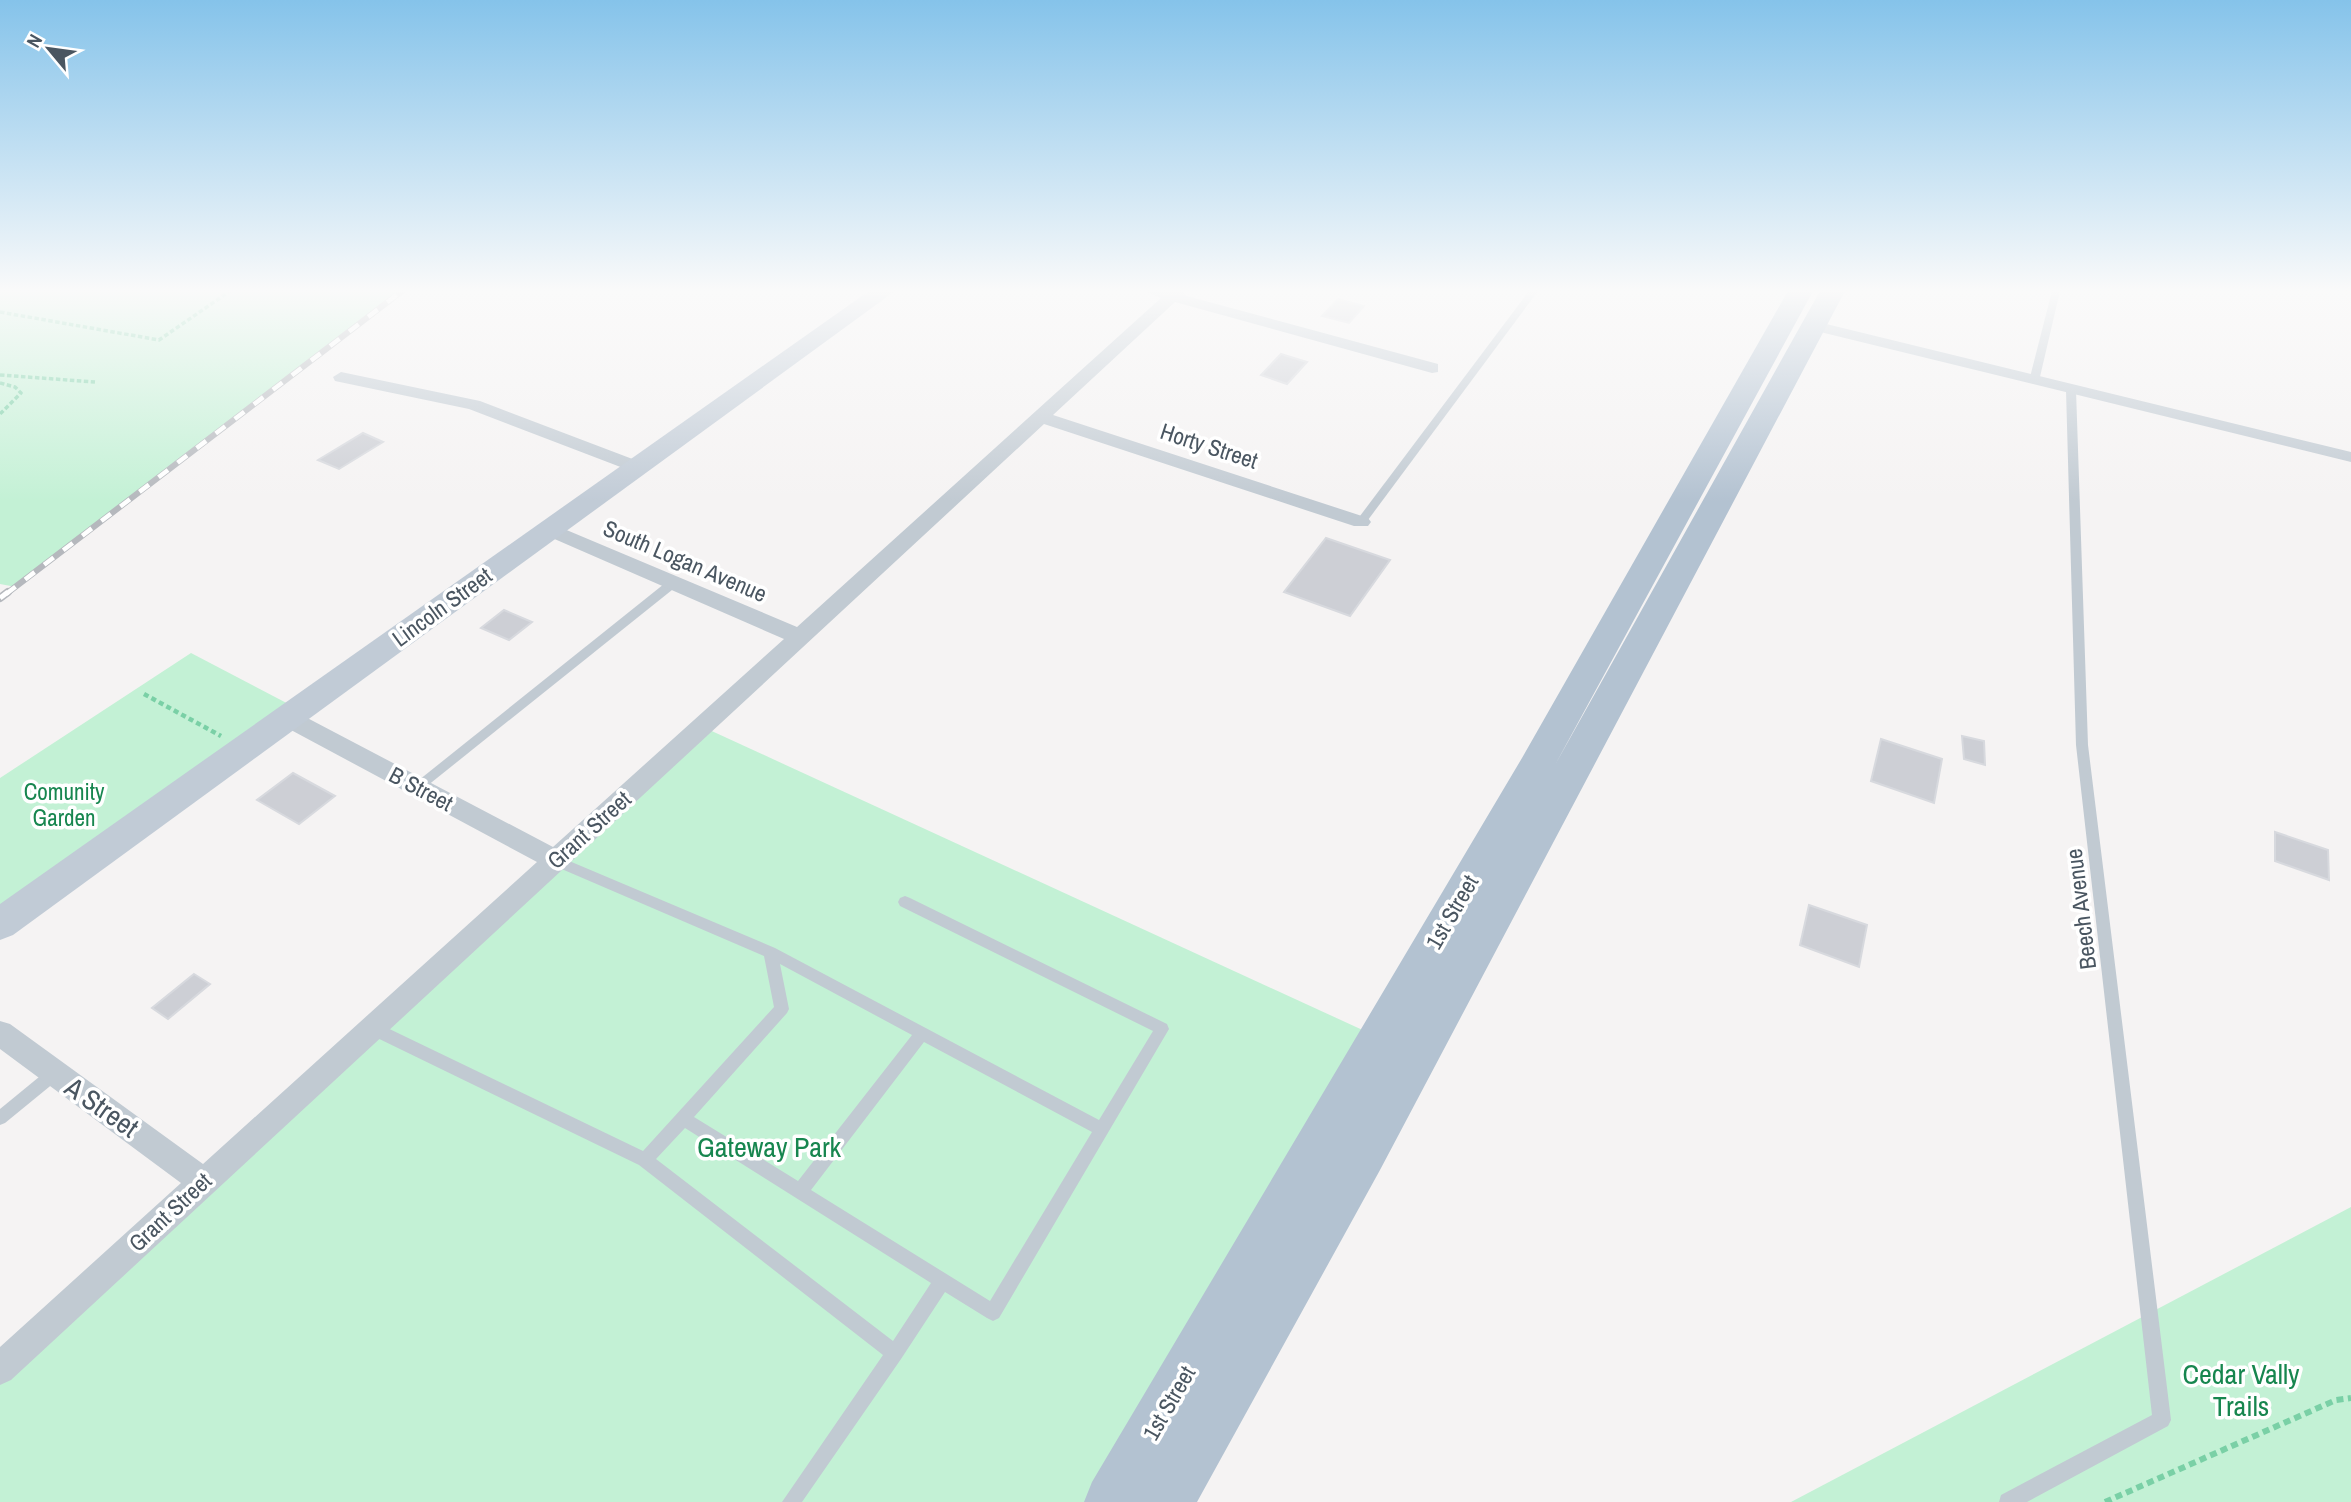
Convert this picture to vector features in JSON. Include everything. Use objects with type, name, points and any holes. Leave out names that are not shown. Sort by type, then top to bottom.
[{"type":"main road","name":"Lincoln Street","points":[[0,924],[786,361]]},
{"type":"main road","name":"1st Street","points":[[1112,1502],[1772,361]]},
{"type":"main road","name":"1st Street","points":[[1166,1502],[1363,1154],[1775,361]]},
{"type":"street","name":"Grant Street","points":[[0,1369],[202,1181],[802,638],[1098,361]]},
{"type":"street","points":[[1408,361],[1432,368]]},
{"type":"street","points":[[1967,361],[2034,381],[2351,457]]},
{"type":"street","points":[[341,377],[474,405],[637,467]]},
{"type":"street","name":"Horty Street","points":[[1041,417],[1361,522]]},
{"type":"street","name":"South Logan Avenue","points":[[550,530],[802,638]]},
{"type":"street","name":"B Street","points":[[286,718],[555,860]]},
{"type":"street","name":"A Street","points":[[0,1033],[202,1181]]},
{"type":"lane","points":[[1361,522],[1482,361]]},
{"type":"lane","points":[[2034,381],[2039,361]]},
{"type":"lane","name":"Beech Avenue","points":[[2008,1502],[2162,1420],[2082,745],[2071,390]]},
{"type":"lane","points":[[418,787],[673,583]]},
{"type":"lane","points":[[555,860],[770,952],[1102,1129]]},
{"type":"lane","points":[[683,1118],[993,1312],[1162,1029],[905,902]]},
{"type":"lane","points":[[645,1160],[782,1009],[770,952]]},
{"type":"lane","points":[[372,1028],[645,1160],[895,1353]]},
{"type":"lane","points":[[800,1191],[922,1033]]},
{"type":"lane","points":[[0,1118],[55,1073]]},
{"type":"lane","points":[[791,1502],[942,1281]]},
{"type":"path","points":[[0,375],[94,382]]},
{"type":"path","points":[[0,383],[15,387],[21,393],[0,414]]},
{"type":"path","points":[[144,694],[243,748]]},
{"type":"path","points":[[2105,1502],[2312,1410],[2351,1398]]},
{"type":"green space","points":[[0,361],[311,361],[16,587],[0,584]]},
{"type":"green space","name":"Comunity Garden","points":[[191,653],[298,709],[0,924],[0,778]]},
{"type":"green space","name":"Gateway Park","points":[[703,727],[1380,1038],[1098,1502],[0,1502],[0,1369]]},
{"type":"green space","name":"Cedar Vally Trails","points":[[2351,1207],[2351,1502],[1791,1502]]},
{"type":"building","points":[[1274,361],[1307,362],[1287,384],[1261,375]]},
{"type":"building","points":[[363,433],[383,442],[339,469],[318,460]]},
{"type":"building","points":[[1326,538],[1390,560],[1350,616],[1284,592]]},
{"type":"building","points":[[504,610],[532,622],[509,640],[481,628]]},
{"type":"building","points":[[1962,736],[1984,741],[1985,765],[1964,759]]},
{"type":"building","points":[[1881,739],[1942,759],[1934,803],[1871,781]]},
{"type":"building","points":[[293,773],[335,796],[299,824],[257,800]]},
{"type":"building","points":[[2275,832],[2328,850],[2329,880],[2275,861]]},
{"type":"building","points":[[1809,905],[1867,925],[1859,967],[1800,945]]},
{"type":"building","points":[[194,974],[210,984],[168,1019],[152,1008]]},
{"type":"railway","points":[[6,594],[310,361]]},
{"type":"railway","points":[[0,598],[8,592]]}]
